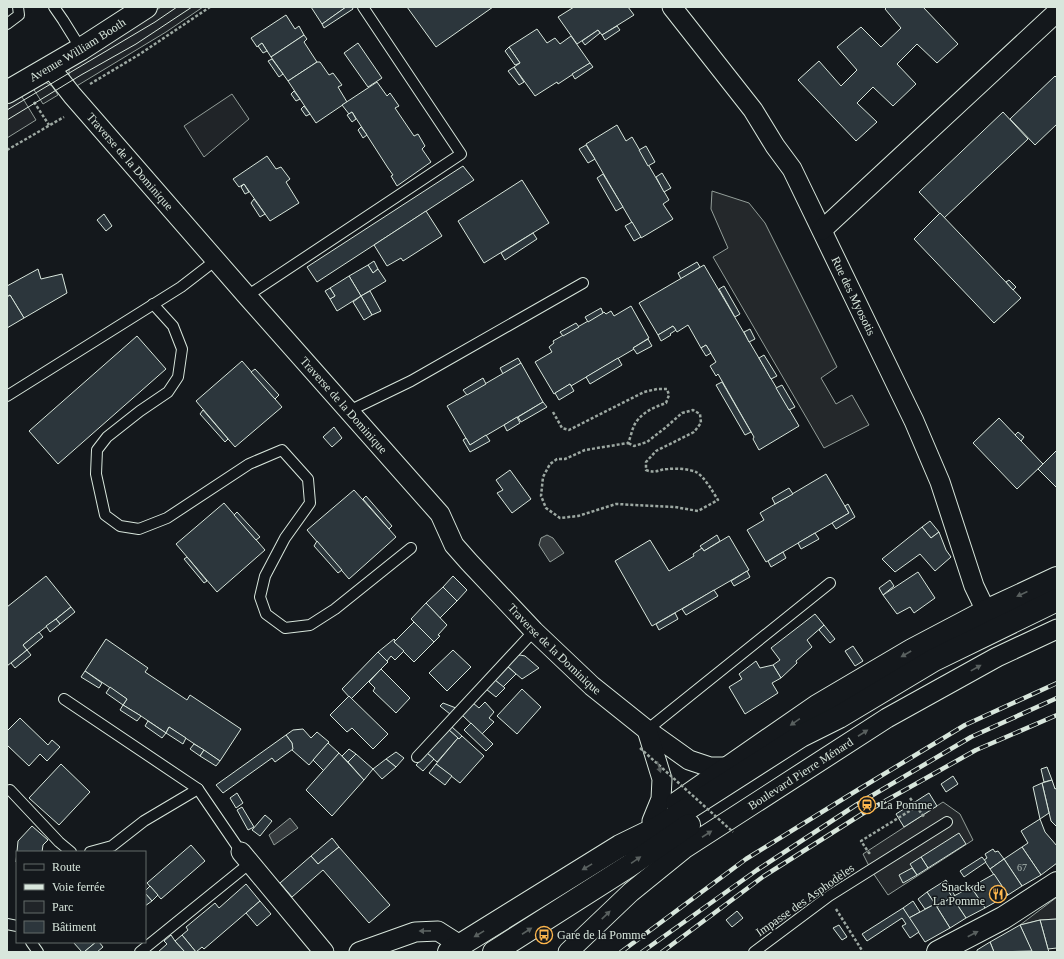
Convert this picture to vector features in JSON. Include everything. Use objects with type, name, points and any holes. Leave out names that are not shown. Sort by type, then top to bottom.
[{"type":"main road","name":"Avenue William Booth","points":[[15,88],[146,7]]},
{"type":"main road","name":"Boulevard Pierre Ménard","points":[[620,846],[652,821],[817,706],[912,650],[986,611],[1057,578]]},
{"type":"main road","name":"Boulevard Pierre Ménard","points":[[454,949],[620,846],[659,827],[801,736],[839,717],[934,660],[1057,600]]},
{"type":"main road","name":"Boulevard Pierre Ménard","points":[[494,952],[629,866],[718,805],[809,746],[839,717]]},
{"type":"main road","points":[[938,952],[1003,918],[1057,883]]},
{"type":"street","name":"Rue des Myosotis","points":[[672,7],[753,110],[775,146],[792,169],[914,421],[940,482],[974,586],[986,611]]},
{"type":"street","points":[[822,230],[1055,17]]},
{"type":"street","name":"Traverse de la Dominique","points":[[50,67],[72,95],[247,296],[440,514],[454,545],[534,631],[592,686],[647,730],[688,760],[710,767],[730,768]]},
{"type":"street","name":"Boulevard Pierre Ménard","points":[[568,952],[631,892],[690,845],[887,718],[997,656],[1057,629]]},
{"type":"street","points":[[647,730],[662,779],[660,799],[652,821]]},
{"type":"street","points":[[245,857],[324,952]]},
{"type":"street","points":[[359,952],[415,932],[438,931],[454,949]]},
{"type":"lane","points":[[7,24],[19,15],[18,7]]},
{"type":"lane","points":[[54,7],[80,49]]},
{"type":"lane","points":[[247,296],[461,154],[363,7]]},
{"type":"lane","points":[[7,396],[181,287],[216,260]]},
{"type":"lane","points":[[349,411],[412,381],[583,283]]},
{"type":"lane","points":[[153,304],[173,326],[182,349],[178,377],[168,392],[140,411],[107,438],[97,450],[96,474],[105,515],[120,526],[139,529],[167,518],[249,464],[282,450],[308,479],[310,503],[285,538],[265,576],[260,597],[266,614],[285,628],[310,626],[335,609],[410,548]]},
{"type":"lane","points":[[647,730],[830,583]]},
{"type":"lane","points":[[417,757],[534,631]]},
{"type":"lane","points":[[64,699],[198,789],[245,857],[140,952]]},
{"type":"lane","points":[[94,851],[112,846],[144,821],[198,789]]},
{"type":"lane","points":[[10,790],[59,842],[70,851]]},
{"type":"lane","name":"Impasse des Asphodèles","points":[[754,952],[829,896],[947,822]]},
{"type":"lane","points":[[32,943],[38,952]]},
{"type":"path","points":[[7,150],[67,114],[72,95],[140,54],[210,7]]},
{"type":"path","points":[[15,88],[49,125]]},
{"type":"path","points":[[553,412],[562,428],[569,430],[644,392],[657,389],[666,389],[669,395],[666,403],[649,409],[636,422],[632,436],[628,443]]},
{"type":"path","points":[[693,410],[700,414],[701,423],[694,432],[656,451],[646,462],[646,470],[652,472],[666,469],[682,469],[697,472],[718,500],[698,511],[675,506],[616,504],[578,516],[560,518],[546,508],[541,496],[543,477],[550,464],[557,459],[565,459],[585,450],[628,443],[634,446],[648,442],[682,413],[693,410]]},
{"type":"path","points":[[640,748],[733,832]]},
{"type":"path","points":[[910,798],[923,815]]},
{"type":"path","points":[[874,849],[868,852],[862,841],[916,807]]},
{"type":"path","points":[[844,922],[863,952]]},
{"type":"green space","points":[[161,7],[203,7],[166,32],[75,87],[69,77],[69,68]]},
{"type":"green space","points":[[45,82],[52,86],[58,95],[43,104],[31,85]]},
{"type":"green space","points":[[19,92],[36,120],[7,138],[7,100]]},
{"type":"green space","points":[[232,94],[249,119],[204,157],[184,126]]},
{"type":"shaded area","points":[[712,191],[749,203],[765,223],[837,367],[821,378],[836,404],[852,395],[869,425],[824,448],[713,257],[728,248],[711,209]]},
{"type":"shaded area","points":[[547,535],[553,538],[564,553],[550,562],[539,545],[541,538]]},
{"type":"shaded area","points":[[943,802],[960,814],[973,840],[888,895],[871,870],[863,854]]},
{"type":"shaded area","points":[[290,818],[298,828],[274,845],[269,835]]},
{"type":"shaded area","points":[[1057,897],[1057,919],[1040,920],[1020,925]]},
{"type":"building","points":[[311,7],[346,7],[322,24]]},
{"type":"building","points":[[346,7],[352,7],[353,9],[324,28],[322,24]]},
{"type":"building","points":[[407,7],[493,7],[436,47]]},
{"type":"building","points":[[574,7],[628,7],[634,15],[602,35],[598,30],[577,44],[558,17]]},
{"type":"building","points":[[887,7],[923,7],[958,44],[937,63],[917,44],[897,64],[916,84],[893,106],[873,87],[857,103],[877,122],[856,141],[798,80],[819,61],[841,86],[857,70],[837,47],[861,27],[881,47],[901,28],[885,9]]},
{"type":"building","points":[[286,15],[295,29],[299,26],[304,35],[271,57],[262,43],[257,47],[251,38]]},
{"type":"building","points":[[617,26],[620,30],[605,40],[602,35]]},
{"type":"building","points":[[537,29],[547,43],[555,38],[560,44],[571,36],[590,63],[558,84],[557,82],[535,96],[514,67],[520,63],[509,47]]},
{"type":"building","points":[[598,30],[600,33],[585,45],[582,41]]},
{"type":"building","points":[[304,35],[307,39],[304,42],[317,62],[288,81],[271,57]]},
{"type":"building","points":[[262,43],[267,51],[263,53],[258,46]]},
{"type":"building","points":[[358,43],[382,78],[368,87],[344,53]]},
{"type":"building","points":[[509,47],[520,63],[515,65],[505,51]]},
{"type":"building","points":[[272,59],[283,74],[279,77],[268,61]]},
{"type":"building","points":[[317,62],[320,62],[329,75],[333,73],[342,85],[338,87],[347,102],[316,123],[288,81]]},
{"type":"building","points":[[590,63],[593,67],[575,79],[572,74]]},
{"type":"building","points":[[514,67],[524,82],[519,85],[508,71]]},
{"type":"building","points":[[1055,76],[1057,78],[1057,124],[1035,145],[1010,119]]},
{"type":"building","points":[[377,82],[387,96],[390,93],[399,106],[395,108],[414,136],[418,134],[425,146],[422,149],[431,162],[397,186],[391,176],[393,175],[352,112],[349,114],[342,105]]},
{"type":"building","points":[[294,91],[300,99],[296,101],[291,94]]},
{"type":"building","points":[[304,106],[310,114],[306,116],[301,109]]},
{"type":"building","points":[[352,112],[356,119],[352,122],[347,115]]},
{"type":"building","points":[[1003,112],[1028,139],[944,218],[919,192]]},
{"type":"building","points":[[617,125],[626,141],[632,137],[669,200],[663,204],[673,219],[641,238],[586,144]]},
{"type":"building","points":[[361,127],[367,135],[363,138],[358,130]]},
{"type":"building","points":[[586,145],[595,159],[588,163],[579,149]]},
{"type":"building","points":[[646,146],[655,162],[648,166],[639,150]]},
{"type":"building","points":[[267,156],[276,169],[281,167],[290,179],[286,182],[299,203],[270,221],[244,184],[239,187],[233,179]]},
{"type":"building","points":[[463,166],[474,180],[317,282],[307,267]]},
{"type":"building","points":[[662,173],[671,188],[664,192],[656,177]]},
{"type":"building","points":[[603,174],[623,207],[616,211],[597,178]]},
{"type":"building","points":[[522,180],[549,223],[484,263],[458,221]]},
{"type":"building","points":[[244,184],[249,192],[245,194],[241,187]]},
{"type":"building","points":[[254,199],[265,214],[260,217],[251,203]]},
{"type":"building","points":[[426,211],[442,236],[403,261],[401,258],[387,266],[374,245]]},
{"type":"building","points":[[940,213],[1021,298],[994,323],[914,239]]},
{"type":"building","points":[[104,214],[112,226],[106,231],[97,220]]},
{"type":"building","points":[[632,222],[641,237],[634,241],[625,226]]},
{"type":"building","points":[[533,233],[537,239],[505,260],[501,253]]},
{"type":"building","points":[[374,261],[378,269],[373,273],[368,265]]},
{"type":"building","points":[[697,262],[700,267],[681,279],[678,273]]},
{"type":"building","points":[[368,265],[373,273],[378,269],[386,281],[361,296],[349,276]]},
{"type":"building","points":[[704,265],[799,426],[759,450],[753,439],[754,437],[718,374],[716,376],[710,366],[716,362],[706,345],[701,348],[688,325],[677,332],[673,326],[658,335],[639,303]]},
{"type":"building","points":[[38,269],[41,279],[62,274],[67,293],[24,318],[10,295],[7,297],[7,286]]},
{"type":"building","points":[[349,276],[361,296],[337,311],[330,299],[335,296],[330,288]]},
{"type":"building","points":[[1009,280],[1016,287],[1013,290],[1006,282]]},
{"type":"building","points":[[724,286],[740,314],[735,317],[719,289]]},
{"type":"building","points":[[330,288],[335,296],[330,299],[325,291]]},
{"type":"building","points":[[370,291],[381,311],[372,315],[361,296]]},
{"type":"building","points":[[10,295],[24,318],[7,328],[7,297]]},
{"type":"building","points":[[361,296],[372,315],[364,320],[353,302]]},
{"type":"building","points":[[631,306],[649,338],[633,348],[634,349],[571,386],[570,384],[554,394],[535,362],[552,352],[549,347],[554,343],[553,341],[604,312],[606,314],[611,311],[614,316]]},
{"type":"building","points":[[601,308],[603,313],[588,322],[585,317]]},
{"type":"building","points":[[576,323],[579,327],[563,336],[560,332]]},
{"type":"building","points":[[673,326],[676,330],[661,341],[658,335]]},
{"type":"building","points":[[750,329],[755,339],[749,342],[744,332]]},
{"type":"building","points":[[137,336],[166,369],[58,464],[29,431]]},
{"type":"building","points":[[648,339],[652,346],[637,354],[633,348]]},
{"type":"building","points":[[706,345],[711,353],[706,356],[701,348]]},
{"type":"building","points":[[764,355],[777,376],[771,379],[759,358]]},
{"type":"building","points":[[518,358],[521,363],[503,374],[500,368]]},
{"type":"building","points":[[618,358],[622,365],[590,384],[586,377]]},
{"type":"building","points":[[242,361],[282,407],[235,447],[196,401]]},
{"type":"building","points":[[521,363],[543,402],[470,445],[447,406]]},
{"type":"building","points":[[255,369],[279,395],[275,399],[251,372]]},
{"type":"building","points":[[483,378],[486,384],[467,395],[463,390]]},
{"type":"building","points":[[722,382],[751,432],[745,435],[716,385]]},
{"type":"building","points":[[570,384],[574,391],[559,400],[555,393]]},
{"type":"building","points":[[782,385],[795,407],[789,410],[776,388]]},
{"type":"building","points":[[543,402],[547,407],[521,422],[518,417]]},
{"type":"building","points":[[203,410],[228,439],[225,442],[200,414]]},
{"type":"building","points":[[517,417],[520,423],[507,431],[504,425]]},
{"type":"building","points":[[999,418],[1043,464],[1017,489],[973,443]]},
{"type":"building","points":[[334,427],[342,438],[332,447],[323,437]]},
{"type":"building","points":[[1018,432],[1024,437],[1021,441],[1015,435]]},
{"type":"building","points":[[486,435],[490,441],[470,452],[463,440],[466,438],[470,445]]},
{"type":"building","points":[[1057,450],[1057,488],[1038,469]]},
{"type":"building","points":[[510,470],[531,499],[512,513],[497,493],[503,490],[496,480]]},
{"type":"building","points":[[826,474],[849,513],[766,562],[747,530],[764,520],[760,513]]},
{"type":"building","points":[[789,488],[793,494],[775,504],[772,498]]},
{"type":"building","points":[[354,490],[396,537],[349,579],[307,530]]},
{"type":"building","points":[[366,496],[392,526],[389,529],[363,499]]},
{"type":"building","points":[[224,503],[265,550],[217,592],[176,544]]},
{"type":"building","points":[[848,504],[855,517],[836,529],[832,523],[849,513],[845,506]]},
{"type":"building","points":[[237,512],[260,537],[256,540],[234,515]]},
{"type":"building","points":[[930,521],[939,532],[931,538],[922,527]]},
{"type":"building","points":[[922,527],[931,538],[939,532],[946,550],[951,557],[935,571],[920,554],[895,572],[882,559]]},
{"type":"building","points":[[815,533],[819,539],[801,549],[798,543]]},
{"type":"building","points":[[717,535],[720,541],[704,551],[700,546]]},
{"type":"building","points":[[729,536],[749,570],[652,626],[615,561],[650,540],[669,571],[694,556],[693,554],[702,548],[704,551]]},
{"type":"building","points":[[317,541],[342,570],[338,573],[314,546]]},
{"type":"building","points":[[783,552],[786,558],[771,567],[768,561]]},
{"type":"building","points":[[187,557],[207,581],[204,583],[184,559]]},
{"type":"building","points":[[747,571],[750,577],[734,586],[731,581]]},
{"type":"building","points":[[918,572],[935,598],[914,613],[910,607],[897,614],[883,595]]},
{"type":"building","points":[[46,576],[71,607],[23,645],[27,650],[7,666],[7,607]]},
{"type":"building","points":[[453,576],[467,590],[457,601],[443,587]]},
{"type":"building","points":[[890,580],[894,586],[883,595],[879,588]]},
{"type":"building","points":[[443,587],[457,601],[440,618],[426,603]]},
{"type":"building","points":[[714,590],[718,596],[686,615],[682,609]]},
{"type":"building","points":[[426,603],[447,625],[434,642],[411,619]]},
{"type":"building","points":[[71,607],[75,612],[60,624],[56,619]]},
{"type":"building","points":[[675,613],[678,619],[659,630],[656,624]]},
{"type":"building","points":[[815,614],[824,625],[807,640],[812,647],[796,661],[797,663],[781,678],[773,665],[780,660],[771,648]]},
{"type":"building","points":[[56,619],[60,624],[50,632],[46,626]]},
{"type":"building","points":[[414,622],[434,642],[414,662],[394,642]]},
{"type":"building","points":[[824,625],[835,639],[830,643],[819,630]]},
{"type":"building","points":[[39,632],[43,637],[27,650],[23,645]]},
{"type":"building","points":[[106,639],[148,668],[145,672],[187,700],[190,695],[241,729],[220,761],[169,727],[166,733],[123,705],[127,699],[85,671]]},
{"type":"building","points":[[394,639],[394,642],[404,651],[395,660],[391,656],[387,661],[378,652]]},
{"type":"building","points":[[853,646],[863,661],[855,666],[845,651]]},
{"type":"building","points":[[27,650],[31,655],[15,668],[11,663]]},
{"type":"building","points":[[453,650],[471,667],[447,691],[429,673]]},
{"type":"building","points":[[378,652],[388,662],[351,699],[342,689]]},
{"type":"building","points":[[520,655],[525,656],[539,668],[522,679],[507,666]]},
{"type":"building","points":[[756,661],[760,668],[773,665],[781,678],[772,683],[778,693],[745,714],[729,687],[742,679],[739,674]]},
{"type":"building","points":[[507,666],[516,674],[503,687],[495,680]]},
{"type":"building","points":[[381,669],[410,698],[396,713],[373,691],[375,688],[369,682]]},
{"type":"building","points":[[85,671],[102,683],[99,688],[81,677]]},
{"type":"building","points":[[495,680],[505,688],[496,697],[486,689]]},
{"type":"building","points":[[110,687],[127,699],[123,705],[106,693]]},
{"type":"building","points":[[522,689],[541,707],[517,734],[497,716]]},
{"type":"building","points":[[349,696],[388,734],[373,749],[352,728],[347,732],[330,715]]},
{"type":"building","points":[[485,702],[494,712],[489,718],[494,722],[482,734],[462,715],[473,703],[479,708]]},
{"type":"building","points":[[443,703],[456,708],[450,714],[440,706]]},
{"type":"building","points":[[123,705],[141,716],[137,721],[120,710]]},
{"type":"building","points":[[20,718],[48,745],[52,740],[60,747],[47,761],[40,754],[29,766],[7,745],[7,731]]},
{"type":"building","points":[[148,721],[166,733],[162,738],[145,726]]},
{"type":"building","points":[[471,723],[493,744],[486,751],[464,730]]},
{"type":"building","points":[[169,727],[186,738],[183,744],[166,733]]},
{"type":"building","points":[[452,727],[462,736],[459,739],[449,730]]},
{"type":"building","points":[[303,729],[311,738],[317,732],[329,742],[309,765],[292,750],[292,743],[286,735],[293,730]]},
{"type":"building","points":[[449,730],[458,738],[437,762],[427,753]]},
{"type":"building","points":[[286,735],[292,743],[293,749],[275,762],[272,758],[223,793],[216,785]]},
{"type":"building","points":[[462,736],[484,756],[460,783],[436,764],[458,738],[459,739]]},
{"type":"building","points":[[328,743],[339,753],[324,771],[313,760]]},
{"type":"building","points":[[194,744],[204,750],[200,756],[190,749]]},
{"type":"building","points":[[349,749],[356,754],[348,762],[342,756]]},
{"type":"building","points":[[204,750],[220,761],[216,766],[200,756]]},
{"type":"building","points":[[396,752],[404,758],[396,767],[386,759]]},
{"type":"building","points":[[339,753],[364,780],[332,816],[306,790]]},
{"type":"building","points":[[427,753],[434,759],[423,771],[416,765]]},
{"type":"building","points":[[356,754],[373,769],[364,780],[348,762]]},
{"type":"building","points":[[386,759],[396,767],[382,779],[373,769]]},
{"type":"building","points":[[61,764],[90,792],[59,825],[29,798]]},
{"type":"building","points":[[436,764],[452,776],[445,785],[429,773]]},
{"type":"building","points":[[1047,767],[1052,780],[1044,782],[1041,769]]},
{"type":"building","points":[[953,776],[958,784],[946,792],[941,784]]},
{"type":"building","points":[[1052,780],[1055,789],[1057,788],[1057,827],[1051,821],[1042,783]]},
{"type":"building","points":[[1042,783],[1049,813],[1040,819],[1033,787]]},
{"type":"building","points":[[237,793],[243,803],[236,808],[230,798]]},
{"type":"building","points":[[929,793],[937,806],[904,827],[896,814]]},
{"type":"building","points":[[242,807],[254,827],[248,830],[237,810]]},
{"type":"building","points":[[265,815],[272,821],[260,836],[252,830]]},
{"type":"building","points":[[1040,819],[1045,832],[1057,846],[1057,863],[1041,875],[1022,847],[1028,843],[1021,831]]},
{"type":"building","points":[[32,826],[48,840],[43,845],[42,851],[17,851],[18,841]]},
{"type":"building","points":[[959,833],[966,844],[928,868],[921,857]]},
{"type":"building","points":[[332,838],[339,847],[318,864],[311,856]]},
{"type":"building","points":[[191,845],[205,861],[161,899],[147,883]]},
{"type":"building","points":[[339,847],[390,905],[369,923],[323,870],[292,897],[280,883],[311,856],[318,864]]},
{"type":"building","points":[[1022,847],[1041,875],[1022,886],[1004,859]]},
{"type":"building","points":[[993,849],[995,852],[998,851],[1004,859],[990,869],[984,860],[987,858],[985,854]]},
{"type":"building","points":[[921,857],[928,868],[917,875],[910,864]]},
{"type":"building","points":[[982,857],[986,862],[964,877],[960,871]]},
{"type":"building","points":[[1004,859],[1022,886],[1008,895],[990,869]]},
{"type":"building","points":[[912,868],[917,875],[903,883],[899,875]]},
{"type":"building","points":[[994,874],[1008,895],[985,908],[971,887]]},
{"type":"building","points":[[946,880],[955,896],[952,897],[943,882]]},
{"type":"building","points":[[943,882],[952,897],[937,907],[927,892]]},
{"type":"building","points":[[246,884],[260,901],[204,949],[202,947],[196,952],[182,935],[188,930],[186,927],[215,903],[219,908]]},
{"type":"building","points":[[150,886],[158,895],[152,901],[146,894],[146,890]]},
{"type":"building","points":[[971,887],[985,908],[966,918],[952,897]]},
{"type":"building","points":[[927,892],[935,904],[925,909],[918,899]]},
{"type":"building","points":[[146,894],[152,901],[146,905]]},
{"type":"building","points":[[952,897],[966,918],[950,928],[937,907]]},
{"type":"building","points":[[260,901],[271,914],[257,926],[246,913]]},
{"type":"building","points":[[913,901],[920,912],[909,918],[903,908]]},
{"type":"building","points":[[935,904],[950,928],[925,942],[909,918]]},
{"type":"building","points":[[903,908],[919,932],[910,938],[902,926],[906,924],[902,918],[867,941],[862,934]]},
{"type":"building","points":[[737,911],[743,918],[732,927],[726,920]]},
{"type":"building","points":[[1057,919],[1057,948],[1048,949],[1040,920]]},
{"type":"building","points":[[1040,920],[1049,952],[1032,952],[1020,925]]},
{"type":"building","points":[[839,925],[847,937],[842,940],[833,928]]},
{"type":"building","points":[[1020,925],[1032,951],[994,952],[990,942]]},
{"type":"building","points":[[171,935],[185,952],[158,952],[167,944],[164,941]]},
{"type":"building","points":[[182,935],[196,952],[185,952],[175,941]]},
{"type":"building","points":[[990,942],[994,952],[977,952],[977,950]]},
{"type":"building","points":[[74,943],[95,943],[84,952],[82,952]]},
{"type":"building","points":[[95,943],[100,943],[103,947],[97,952],[84,952]]},
{"type":"tram line","points":[[7,110],[155,22],[177,7]]},
{"type":"tram line","points":[[7,120],[81,75],[136,44],[192,7]]},
{"type":"railway","points":[[621,952],[746,859],[851,794],[965,725],[1057,683]]},
{"type":"railway","points":[[642,952],[757,870],[856,805],[971,737],[1057,698]]},
{"type":"railway","points":[[662,952],[764,876],[862,814],[976,750],[1057,715]]},
{"type":"place","name":"La Pomme","points":[[867,805]]},
{"type":"place","name":"Snack de La Pomme","points":[[998,894]]},
{"type":"place","name":"Gare de la Pomme","points":[[544,935]]}]
